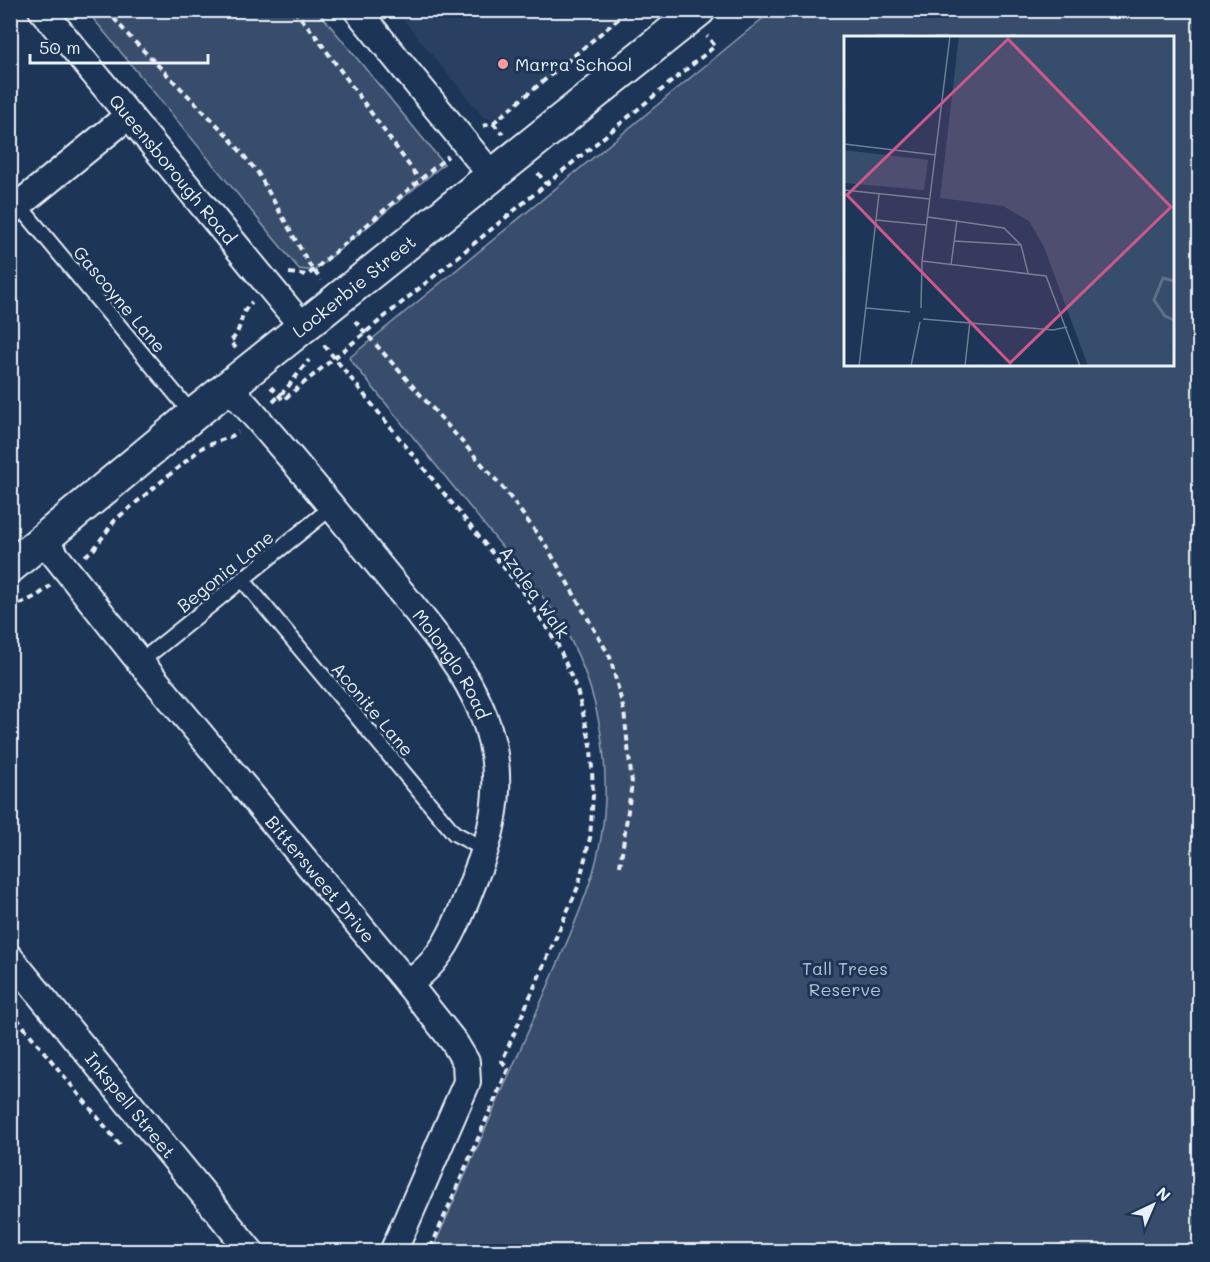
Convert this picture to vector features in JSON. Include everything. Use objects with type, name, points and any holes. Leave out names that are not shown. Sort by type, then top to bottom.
[{"type":"street","name":"Queensborough Road","points":[[42,10],[303,327]]},
{"type":"street","points":[[357,10],[493,177]]},
{"type":"street","name":"Lockerbie Street","points":[[10,567],[303,327],[699,10]]},
{"type":"street","points":[[15,208],[128,116]]},
{"type":"street","name":"Molonglo Road","points":[[229,387],[332,507],[444,645],[469,683],[484,715],[495,761],[497,793],[486,850],[444,946],[435,961],[409,985]]},
{"type":"street","name":"Bittersweet Drive","points":[[43,540],[140,662],[409,985],[454,1042],[466,1062],[467,1082],[393,1251]]},
{"type":"street","name":"Inkspell Street","points":[[10,958],[251,1251]]},
{"type":"lane","name":"Gascoyne Lane","points":[[15,208],[193,416]]},
{"type":"lane","name":"Begonia Lane","points":[[140,662],[332,507]]},
{"type":"lane","name":"Aconite Lane","points":[[242,579],[454,833],[486,850]]},
{"type":"path","points":[[107,10],[129,36],[227,135],[258,173],[309,264],[378,348],[504,489],[547,547],[609,657],[624,711],[632,783],[620,866]]},
{"type":"path","points":[[294,10],[322,44],[420,179]]},
{"type":"path","points":[[493,123],[629,10]]},
{"type":"path","name":"Azalea Walk","points":[[303,327],[324,346],[518,585],[556,643],[577,690],[591,745],[593,795],[590,838],[578,887],[502,1061],[508,1070],[429,1251]]},
{"type":"path","points":[[10,1010],[122,1146]]},
{"type":"shaded area","name":"Marra School","points":[[396,11],[632,11],[499,119],[484,118]]},
{"type":"green space","name":"Tall Trees Reserve","points":[[773,10],[1199,11],[1199,1251],[432,1251],[576,921],[598,853],[605,786],[598,719],[590,687],[578,656],[563,626],[542,596],[349,358]]},
{"type":"green space","points":[[87,11],[318,11],[444,164],[314,271],[299,269]]},
{"type":"place","name":"Marra School","points":[[503,64]]}]
